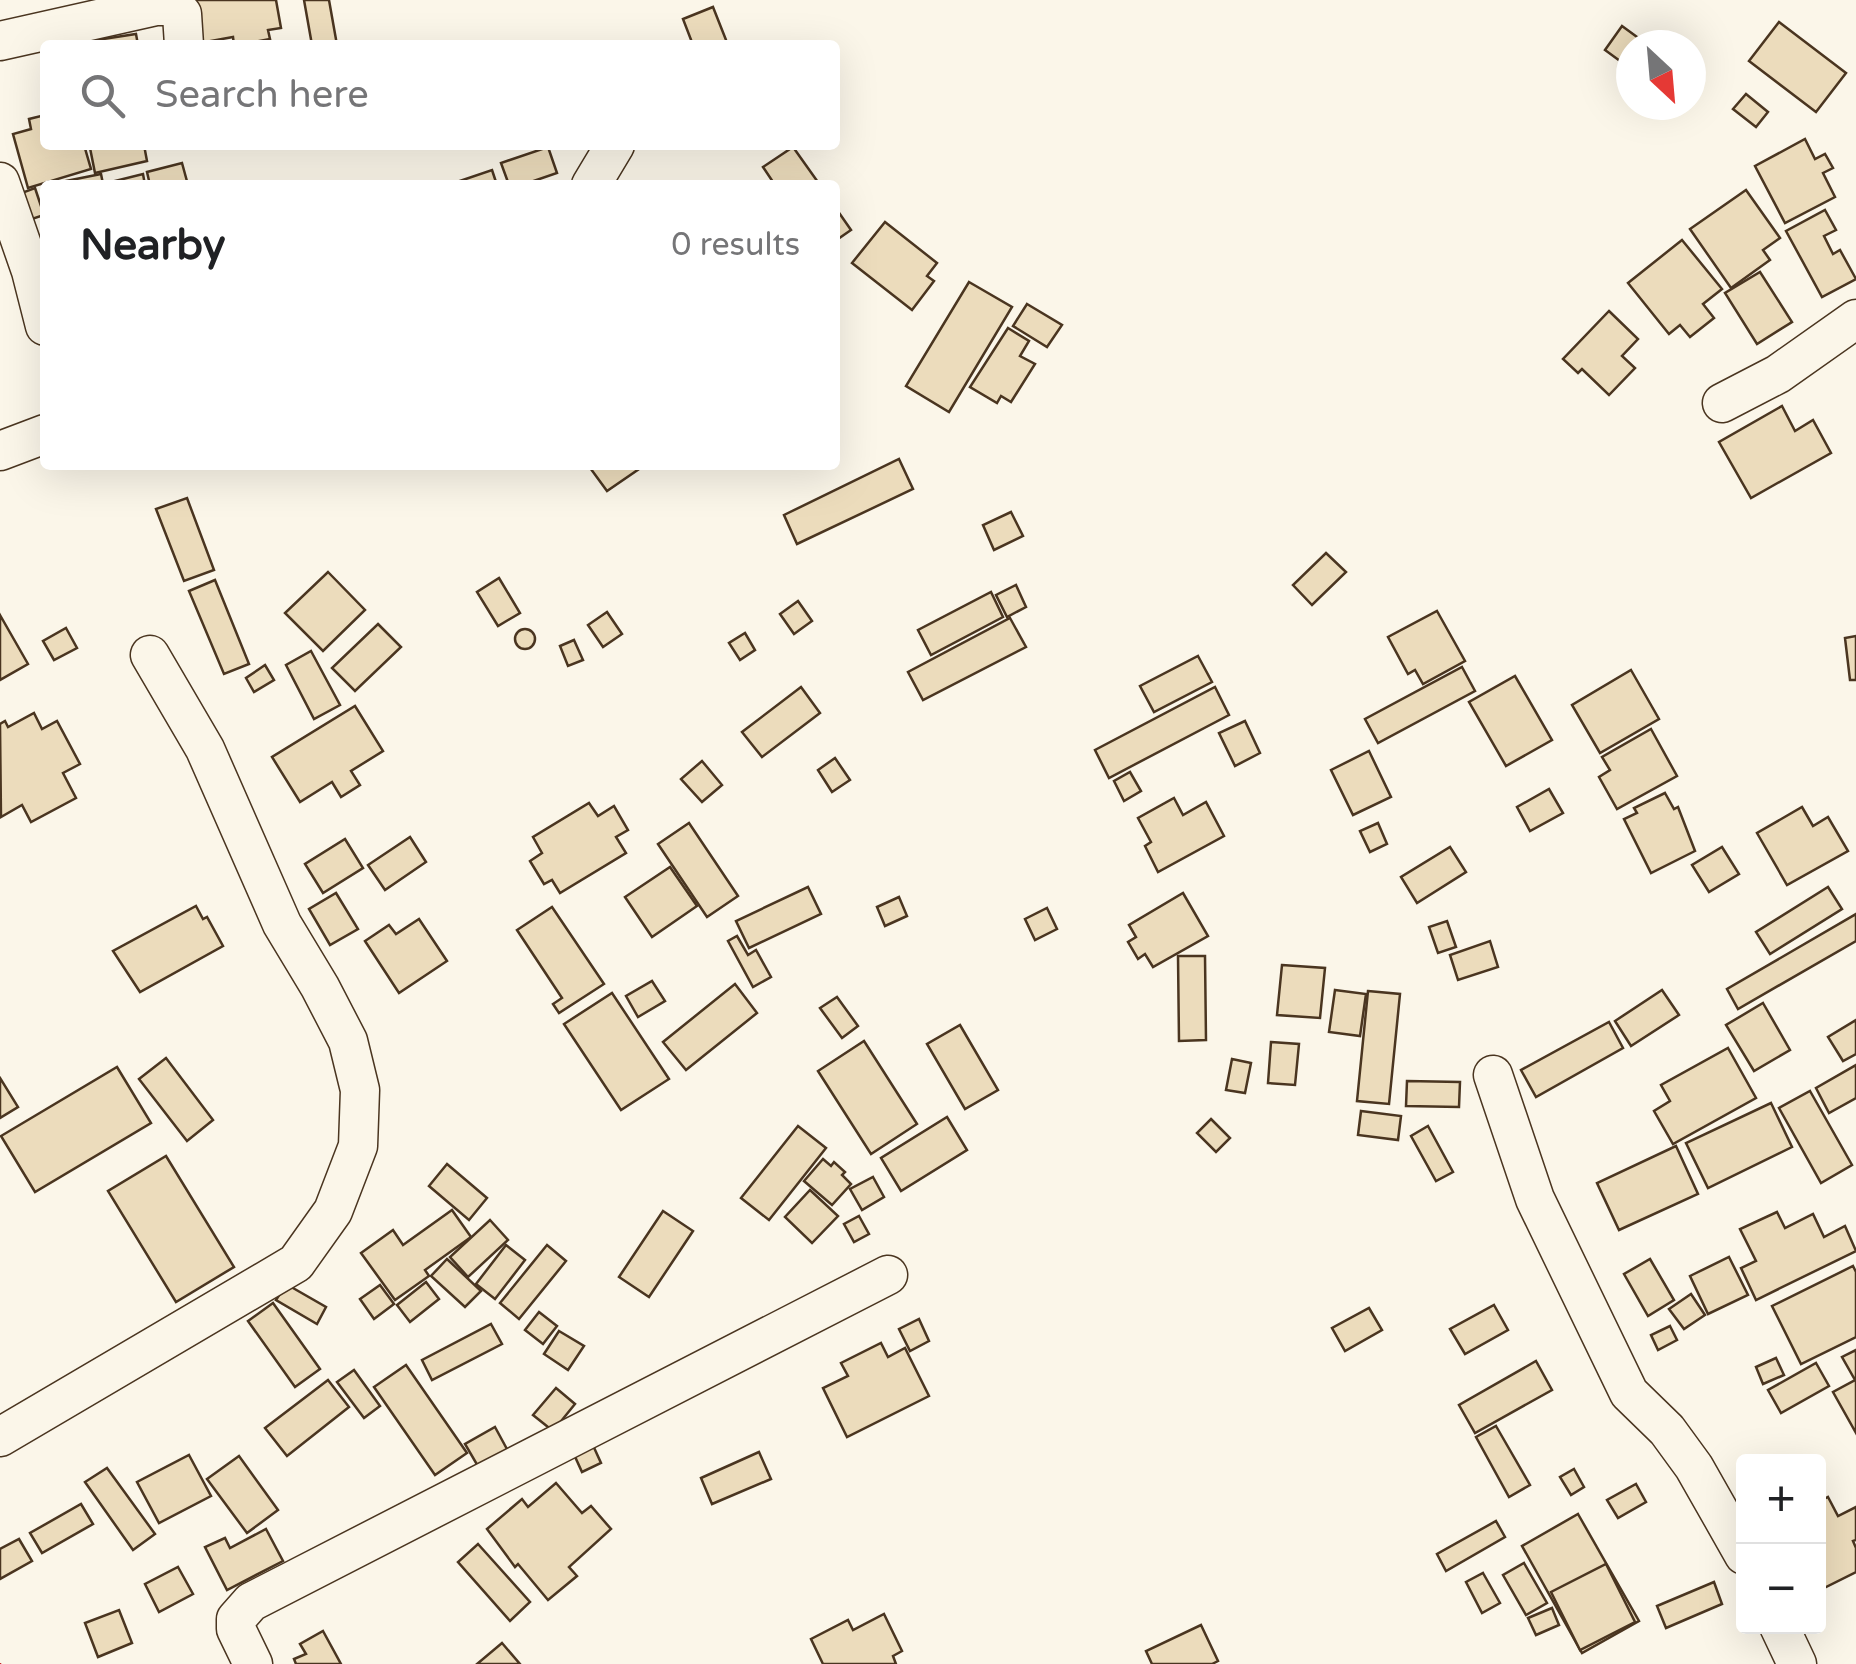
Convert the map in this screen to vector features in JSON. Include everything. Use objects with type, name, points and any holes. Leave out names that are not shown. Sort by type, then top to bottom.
[{"type":"street","points":[[0,40],[156,6],[175,6],[182,14],[184,40]]},
{"type":"street","points":[[593,180],[612,150]]},
{"type":"street","points":[[0,182],[40,306]]},
{"type":"street","points":[[1722,403],[1778,374],[1856,319]]},
{"type":"street","points":[[0,451],[40,436]]},
{"type":"street","points":[[0,1437],[296,1263],[334,1211],[358,1146],[360,1090],[348,1041],[282,924],[205,749],[150,655]]},
{"type":"street","points":[[1492,1075],[1535,1198],[1629,1393],[1667,1430],[1694,1467],[1738,1544]]},
{"type":"street","points":[[253,1664],[236,1630],[236,1619],[251,1602],[888,1274]]},
{"type":"street","points":[[1783,1634],[1798,1664]]},
{"type":"building","points":[[192,0],[276,0],[281,28],[268,30],[270,39],[199,40]]},
{"type":"building","points":[[304,0],[329,0],[336,40],[311,40]]},
{"type":"building","points":[[713,7],[726,40],[691,40],[683,19]]},
{"type":"building","points":[[1779,22],[1846,73],[1816,112],[1749,61]]},
{"type":"building","points":[[136,34],[137,40],[97,40]]},
{"type":"building","points":[[1616,34],[1616,58],[1605,50]]},
{"type":"building","points":[[1746,94],[1768,112],[1756,127],[1733,109]]},
{"type":"building","points":[[40,116],[40,150],[85,150],[91,169],[55,180],[40,180],[40,184],[28,188],[13,134],[31,129],[29,119]]},
{"type":"building","points":[[1805,139],[1815,159],[1825,154],[1833,168],[1823,173],[1835,197],[1785,223],[1755,166]]},
{"type":"building","points":[[90,150],[145,150],[147,161],[95,173]]},
{"type":"building","points":[[549,150],[557,173],[537,180],[507,180],[501,163]]},
{"type":"building","points":[[788,150],[795,150],[816,180],[772,180],[763,167]]},
{"type":"building","points":[[182,163],[187,180],[149,180],[147,172]]},
{"type":"building","points":[[492,170],[495,180],[463,180]]},
{"type":"building","points":[[101,174],[102,180],[71,180]]},
{"type":"building","points":[[143,174],[144,180],[119,180]]},
{"type":"building","points":[[35,188],[40,216],[17,224],[8,198]]},
{"type":"building","points":[[1746,190],[1780,238],[1763,250],[1770,260],[1731,288],[1690,229]]},
{"type":"building","points":[[1825,210],[1836,230],[1824,236],[1833,254],[1840,250],[1856,279],[1822,297],[1786,231]]},
{"type":"building","points":[[840,214],[851,230],[840,238]]},
{"type":"building","points":[[885,222],[937,263],[927,276],[934,281],[912,310],[852,263]]},
{"type":"building","points":[[1682,240],[1722,289],[1703,304],[1714,318],[1690,337],[1680,325],[1669,334],[1628,283]]},
{"type":"building","points":[[1760,272],[1792,322],[1757,344],[1725,293]]},
{"type":"building","points":[[969,282],[1012,307],[949,412],[906,386]]},
{"type":"building","points":[[1027,304],[1062,325],[1047,347],[1013,326]]},
{"type":"building","points":[[1609,311],[1638,339],[1622,356],[1635,368],[1609,395],[1582,369],[1578,373],[1563,359]]},
{"type":"building","points":[[1008,328],[1029,341],[1020,356],[1035,364],[1011,402],[1001,396],[997,403],[970,387]]},
{"type":"building","points":[[1782,406],[1795,431],[1813,420],[1831,453],[1751,498],[1719,442]]},
{"type":"building","points":[[899,459],[913,489],[797,544],[784,515]]},
{"type":"building","points":[[592,470],[638,470],[607,491]]},
{"type":"building","points":[[187,498],[214,570],[184,581],[156,509]]},
{"type":"building","points":[[1011,512],[1023,536],[994,550],[983,525]]},
{"type":"building","points":[[1326,553],[1346,572],[1312,605],[1293,585]]},
{"type":"building","points":[[328,572],[365,610],[323,651],[285,613]]},
{"type":"building","points":[[499,578],[520,613],[498,626],[477,592]]},
{"type":"building","points":[[215,580],[249,664],[224,674],[189,591]]},
{"type":"building","points":[[1016,585],[1026,607],[1007,617],[996,595]]},
{"type":"building","points":[[991,592],[1003,617],[931,655],[918,630]]},
{"type":"building","points":[[798,601],[812,621],[794,634],[780,614]]},
{"type":"building","points":[[1437,611],[1465,661],[1423,684],[1415,670],[1408,674],[1388,637]]},
{"type":"building","points":[[607,612],[622,634],[603,647],[588,625]]},
{"type":"building","points":[[0,615],[28,664],[0,680]]},
{"type":"building","points":[[1010,618],[1026,647],[923,700],[908,672]]},
{"type":"building","points":[[378,624],[401,647],[355,691],[332,668]]},
{"type":"building","points":[[66,628],[77,648],[54,660],[43,641]]},
{"type":"building","points":[[525,629],[535,639],[525,649],[515,639]]},
{"type":"building","points":[[745,633],[755,650],[740,660],[729,643]]},
{"type":"building","points":[[1856,636],[1856,680],[1850,680],[1845,638]]},
{"type":"building","points":[[574,640],[583,660],[568,666],[560,646]]},
{"type":"building","points":[[311,651],[340,705],[314,719],[286,665]]},
{"type":"building","points":[[1198,656],[1212,682],[1154,712],[1140,686]]},
{"type":"building","points":[[265,665],[274,680],[254,692],[246,678]]},
{"type":"building","points":[[1462,667],[1475,691],[1378,743],[1365,719]]},
{"type":"building","points":[[1631,670],[1659,719],[1600,753],[1572,705]]},
{"type":"building","points":[[1515,676],[1552,740],[1506,766],[1469,702]]},
{"type":"building","points":[[801,687],[820,713],[762,757],[742,732]]},
{"type":"building","points":[[1215,687],[1229,715],[1109,778],[1095,750]]},
{"type":"building","points":[[355,706],[383,751],[351,771],[360,785],[341,797],[332,782],[300,802],[272,757]]},
{"type":"building","points":[[34,713],[42,729],[57,721],[80,764],[63,773],[76,798],[31,822],[22,805],[1,817],[0,724],[5,721],[8,727]]},
{"type":"building","points":[[1245,721],[1260,753],[1235,766],[1219,733]]},
{"type":"building","points":[[1651,729],[1677,776],[1617,809],[1599,777],[1610,770],[1602,757]]},
{"type":"building","points":[[1369,751],[1391,797],[1353,815],[1331,770]]},
{"type":"building","points":[[835,758],[850,780],[832,792],[818,770]]},
{"type":"building","points":[[702,761],[722,785],[702,802],[681,779]]},
{"type":"building","points":[[1130,772],[1141,791],[1124,801],[1114,781]]},
{"type":"building","points":[[1549,789],[1563,813],[1530,831],[1517,807]]},
{"type":"building","points":[[1665,793],[1674,809],[1678,807],[1695,851],[1651,873],[1624,819],[1637,813],[1634,808]]},
{"type":"building","points":[[1174,798],[1183,815],[1206,802],[1224,836],[1158,872],[1145,846],[1151,842],[1138,818]]},
{"type":"building","points":[[589,803],[598,816],[614,806],[628,830],[616,837],[626,853],[560,893],[552,880],[544,884],[530,861],[542,853],[533,837]]},
{"type":"building","points":[[1802,807],[1813,826],[1828,817],[1848,851],[1787,885],[1757,833]]},
{"type":"building","points":[[689,823],[738,896],[707,917],[658,844]]},
{"type":"building","points":[[1378,823],[1387,844],[1370,852],[1360,831]]},
{"type":"building","points":[[410,837],[426,862],[385,890],[368,865]]},
{"type":"building","points":[[345,839],[363,868],[323,893],[305,864]]},
{"type":"building","points":[[1450,847],[1466,872],[1417,903],[1401,877]]},
{"type":"building","points":[[1722,847],[1739,874],[1709,892],[1692,865]]},
{"type":"building","points":[[670,867],[697,906],[652,937],[625,897]]},
{"type":"building","points":[[808,887],[821,914],[749,948],[736,921]]},
{"type":"building","points":[[1828,887],[1842,909],[1770,954],[1756,932]]},
{"type":"building","points":[[336,893],[358,929],[330,945],[309,909]]},
{"type":"building","points":[[1183,893],[1208,936],[1153,967],[1145,954],[1138,959],[1128,942],[1136,937],[1129,925]]},
{"type":"building","points":[[899,897],[907,916],[885,926],[877,907]]},
{"type":"building","points":[[196,906],[223,946],[140,992],[113,951]]},
{"type":"building","points":[[552,907],[604,984],[559,1013],[553,1004],[562,998],[517,930]]},
{"type":"building","points":[[1047,908],[1057,929],[1035,940],[1025,919]]},
{"type":"building","points":[[1856,914],[1856,941],[1738,1009],[1727,989]]},
{"type":"building","points":[[419,919],[447,961],[399,993],[365,941],[389,925],[396,934]]},
{"type":"building","points":[[1447,921],[1456,947],[1438,953],[1429,927]]},
{"type":"building","points":[[737,936],[748,955],[756,950],[771,977],[753,987],[728,941]]},
{"type":"building","points":[[1490,941],[1498,967],[1458,980],[1450,955]]},
{"type":"building","points":[[1178,956],[1205,956],[1206,1040],[1179,1041]]},
{"type":"building","points":[[1282,965],[1325,968],[1320,1018],[1277,1015]]},
{"type":"building","points":[[652,981],[665,1001],[638,1017],[626,996]]},
{"type":"building","points":[[735,984],[757,1013],[686,1070],[663,1042]]},
{"type":"building","points":[[1335,990],[1366,994],[1360,1036],[1329,1032]]},
{"type":"building","points":[[1662,990],[1679,1015],[1631,1046],[1615,1021]]},
{"type":"building","points":[[1368,991],[1400,994],[1389,1104],[1357,1101]]},
{"type":"building","points":[[612,993],[669,1079],[621,1110],[564,1024]]},
{"type":"building","points":[[837,997],[858,1026],[842,1038],[820,1008]]},
{"type":"building","points":[[1763,1003],[1790,1050],[1754,1071],[1726,1025]]},
{"type":"building","points":[[1856,1020],[1856,1054],[1843,1061],[1828,1037]]},
{"type":"building","points":[[1609,1022],[1623,1048],[1536,1097],[1521,1070]]},
{"type":"building","points":[[960,1025],[998,1090],[965,1109],[927,1044]]},
{"type":"building","points":[[864,1041],[917,1124],[871,1154],[818,1071]]},
{"type":"building","points":[[1271,1042],[1299,1044],[1295,1085],[1268,1083]]},
{"type":"building","points":[[1728,1048],[1756,1098],[1673,1144],[1654,1111],[1670,1101],[1661,1085]]},
{"type":"building","points":[[166,1058],[213,1120],[187,1141],[139,1079]]},
{"type":"building","points":[[1232,1059],[1251,1063],[1245,1093],[1226,1090]]},
{"type":"building","points":[[1856,1065],[1856,1098],[1829,1113],[1816,1088]]},
{"type":"building","points":[[117,1067],[151,1123],[35,1192],[1,1136]]},
{"type":"building","points":[[0,1078],[18,1107],[0,1118]]},
{"type":"building","points":[[1407,1081],[1460,1082],[1459,1107],[1406,1106]]},
{"type":"building","points":[[1810,1091],[1852,1165],[1821,1183],[1779,1108]]},
{"type":"building","points":[[1771,1103],[1792,1147],[1708,1188],[1686,1143]]},
{"type":"building","points":[[1361,1111],[1401,1116],[1398,1140],[1358,1135]]},
{"type":"building","points":[[947,1117],[967,1150],[901,1191],[881,1158]]},
{"type":"building","points":[[1211,1119],[1230,1138],[1216,1152],[1197,1133]]},
{"type":"building","points":[[798,1126],[826,1148],[769,1220],[741,1198]]},
{"type":"building","points":[[1428,1126],[1453,1172],[1436,1181],[1411,1136]]},
{"type":"building","points":[[1676,1146],[1698,1194],[1619,1230],[1597,1183]]},
{"type":"building","points":[[166,1156],[234,1267],[176,1302],[108,1191]]},
{"type":"building","points":[[823,1159],[831,1166],[834,1162],[851,1184],[832,1205],[804,1181]]},
{"type":"building","points":[[447,1164],[487,1198],[469,1220],[429,1186]]},
{"type":"building","points":[[873,1177],[884,1197],[862,1210],[850,1189]]},
{"type":"building","points":[[810,1190],[838,1216],[812,1243],[785,1217]]},
{"type":"building","points":[[452,1210],[471,1237],[425,1270],[429,1276],[395,1300],[361,1253],[393,1230],[403,1245]]},
{"type":"building","points":[[663,1211],[693,1231],[649,1297],[619,1277]]},
{"type":"building","points":[[1777,1212],[1785,1228],[1813,1214],[1824,1237],[1845,1226],[1856,1251],[1756,1300],[1741,1268],[1756,1261],[1740,1229]]},
{"type":"building","points":[[859,1216],[869,1234],[854,1242],[844,1224]]},
{"type":"building","points":[[490,1220],[508,1240],[468,1277],[450,1257]]},
{"type":"building","points":[[506,1245],[525,1260],[495,1299],[476,1284]]},
{"type":"building","points":[[547,1245],[566,1261],[519,1319],[500,1303]]},
{"type":"building","points":[[1729,1257],[1748,1295],[1708,1314],[1690,1276]]},
{"type":"building","points":[[447,1259],[481,1291],[465,1307],[431,1276]]},
{"type":"building","points":[[1650,1259],[1674,1300],[1648,1316],[1624,1274]]},
{"type":"building","points":[[1853,1266],[1856,1337],[1801,1364],[1772,1306]]},
{"type":"building","points":[[426,1282],[439,1299],[410,1322],[397,1305]]},
{"type":"building","points":[[286,1284],[326,1307],[317,1324],[276,1300]]},
{"type":"building","points":[[380,1285],[394,1304],[374,1319],[360,1299]]},
{"type":"building","points":[[1691,1294],[1705,1315],[1684,1329],[1669,1309]]},
{"type":"building","points":[[273,1303],[320,1369],[295,1387],[248,1321]]},
{"type":"building","points":[[1494,1305],[1508,1330],[1465,1354],[1450,1329]]},
{"type":"building","points":[[1369,1308],[1382,1330],[1345,1351],[1332,1328]]},
{"type":"building","points":[[539,1312],[557,1326],[543,1344],[525,1330]]},
{"type":"building","points":[[919,1319],[929,1341],[910,1351],[899,1329]]},
{"type":"building","points":[[491,1324],[502,1344],[432,1380],[422,1360]]},
{"type":"building","points":[[1670,1326],[1677,1340],[1658,1350],[1651,1335]]},
{"type":"building","points":[[559,1331],[584,1346],[568,1370],[544,1354]]},
{"type":"building","points":[[881,1343],[888,1357],[905,1348],[929,1396],[847,1437],[823,1388],[848,1376],[841,1363]]},
{"type":"building","points":[[1856,1350],[1856,1433],[1833,1392],[1855,1380],[1842,1357]]},
{"type":"building","points":[[1776,1358],[1784,1375],[1763,1384],[1756,1367]]},
{"type":"building","points":[[1536,1361],[1552,1390],[1475,1433],[1459,1405]]},
{"type":"building","points":[[1816,1363],[1829,1386],[1781,1413],[1768,1390]]},
{"type":"building","points":[[406,1365],[467,1453],[435,1475],[374,1387]]},
{"type":"building","points":[[354,1370],[380,1406],[364,1418],[337,1382]]},
{"type":"building","points":[[328,1380],[349,1407],[287,1456],[265,1428]]},
{"type":"building","points":[[556,1388],[575,1404],[553,1431],[533,1415]]},
{"type":"building","points":[[1496,1426],[1530,1485],[1509,1497],[1476,1437]]},
{"type":"building","points":[[495,1427],[508,1451],[479,1468],[465,1444]]},
{"type":"building","points":[[591,1441],[601,1463],[582,1472],[572,1450]]},
{"type":"building","points":[[759,1452],[771,1479],[712,1504],[701,1478]]},
{"type":"building","points":[[189,1455],[211,1496],[159,1523],[137,1482]]},
{"type":"building","points":[[239,1456],[278,1510],[247,1533],[207,1479]]},
{"type":"building","points":[[107,1468],[155,1534],[133,1550],[85,1482]]},
{"type":"building","points":[[1574,1469],[1584,1487],[1571,1495],[1560,1477]]},
{"type":"building","points":[[556,1483],[582,1513],[591,1506],[611,1529],[569,1567],[577,1576],[548,1600],[518,1564],[515,1567],[487,1529],[522,1499],[528,1507]]},
{"type":"building","points":[[1636,1484],[1646,1502],[1618,1518],[1607,1500]]},
{"type":"building","points":[[1826,1498],[1838,1516],[1856,1507],[1856,1572],[1826,1587],[1826,1544]]},
{"type":"building","points":[[81,1504],[93,1524],[42,1553],[30,1533]]},
{"type":"building","points":[[1578,1514],[1639,1621],[1582,1653],[1522,1546]]},
{"type":"building","points":[[1496,1521],[1505,1537],[1446,1571],[1437,1554]]},
{"type":"building","points":[[266,1529],[283,1561],[227,1590],[205,1547],[225,1538],[230,1548]]},
{"type":"building","points":[[19,1539],[32,1561],[0,1579],[0,1549]]},
{"type":"building","points":[[478,1544],[530,1602],[510,1621],[458,1562]]},
{"type":"building","points":[[1524,1563],[1547,1603],[1526,1615],[1503,1575]]},
{"type":"building","points":[[1606,1564],[1635,1622],[1580,1650],[1551,1592]]},
{"type":"building","points":[[178,1567],[193,1594],[159,1612],[145,1584]]},
{"type":"building","points":[[1483,1573],[1500,1603],[1482,1613],[1466,1582]]},
{"type":"building","points":[[1714,1582],[1722,1604],[1666,1628],[1657,1606]]},
{"type":"building","points":[[1552,1608],[1559,1625],[1536,1635],[1528,1618]]},
{"type":"building","points":[[119,1610],[132,1643],[98,1657],[85,1623]]},
{"type":"building","points":[[884,1614],[902,1651],[893,1656],[896,1664],[823,1664],[811,1639],[848,1620],[853,1630]]},
{"type":"building","points":[[1201,1625],[1218,1661],[1152,1664],[1146,1651]]},
{"type":"building","points":[[323,1631],[341,1664],[296,1664],[294,1659],[306,1654],[300,1644]]},
{"type":"building","points":[[502,1643],[520,1664],[477,1664]]}]
